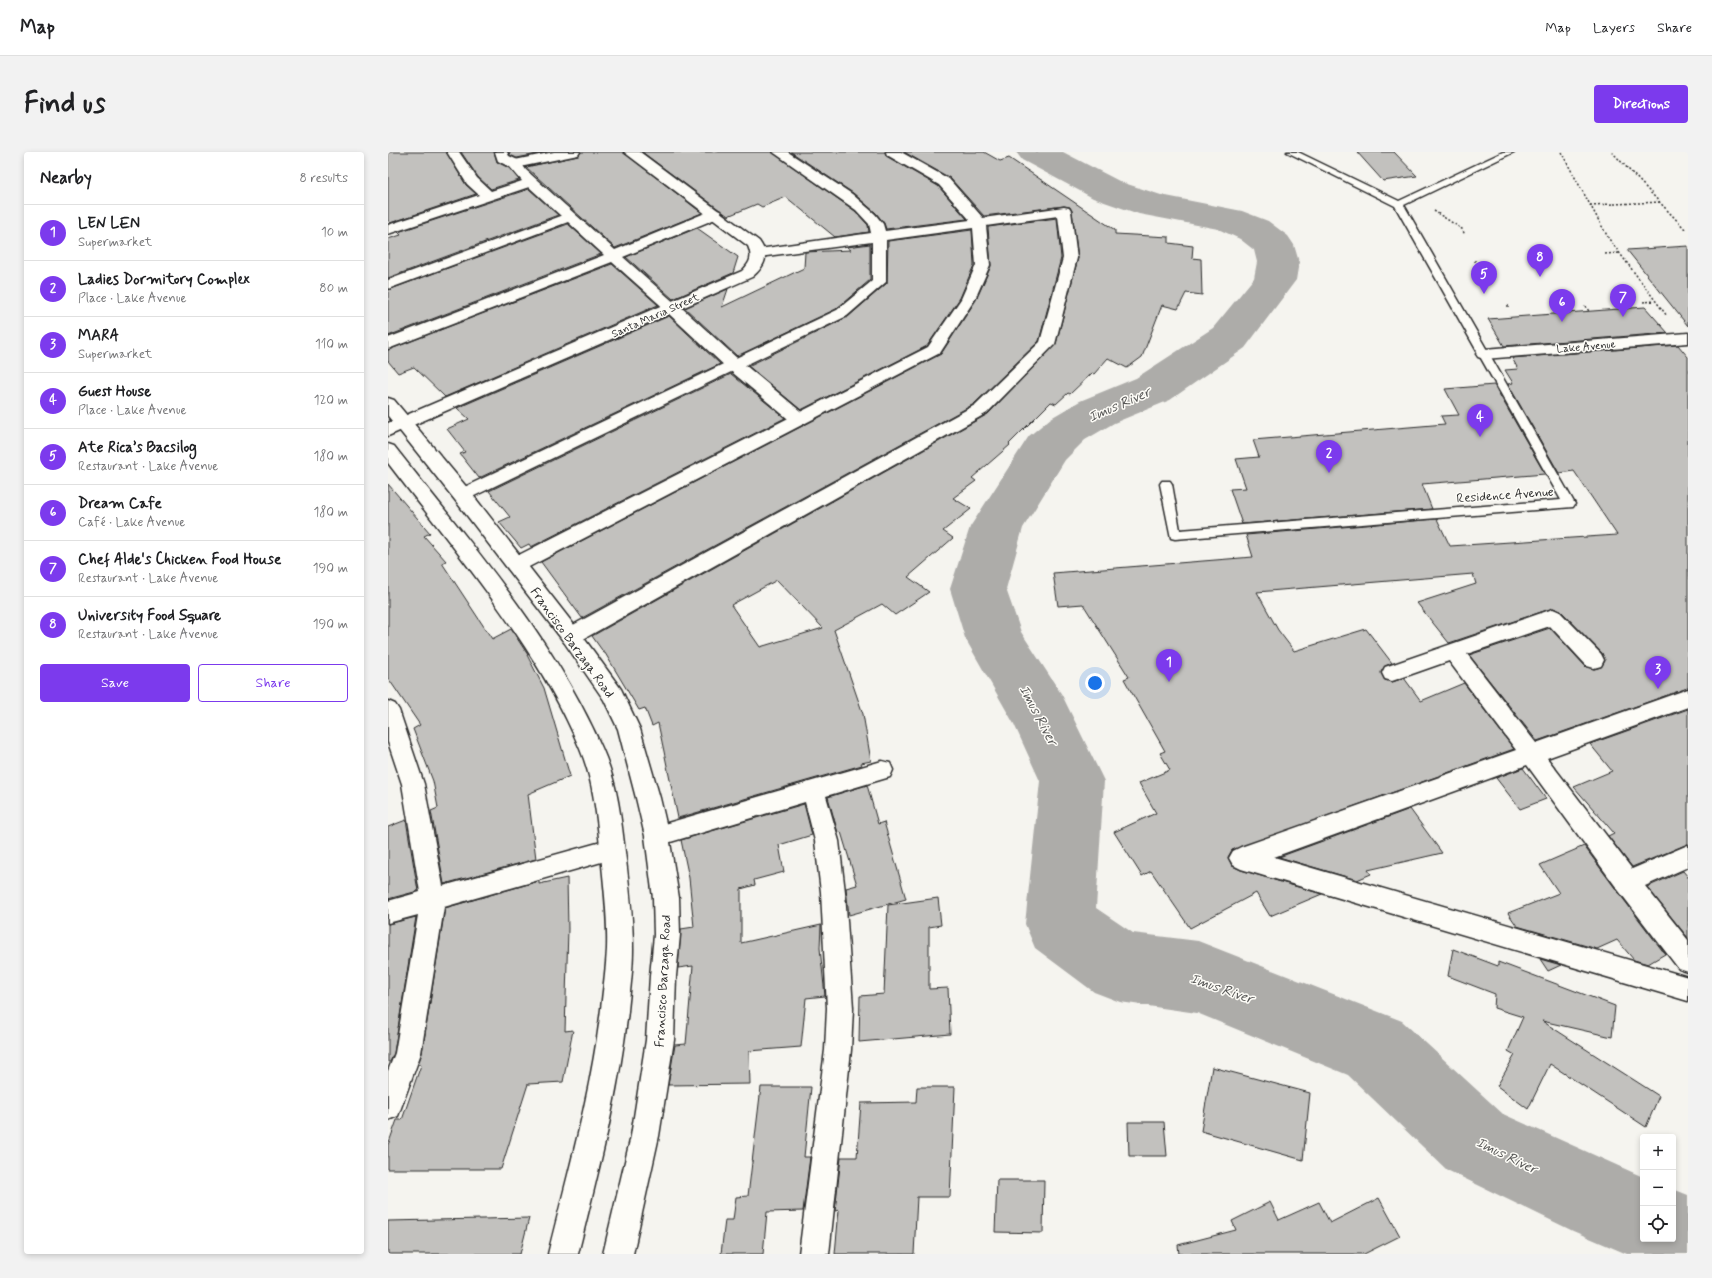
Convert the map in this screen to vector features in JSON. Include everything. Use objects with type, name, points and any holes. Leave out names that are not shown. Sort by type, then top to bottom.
[{"type":"street","points":[[453,152],[472,181],[488,196]]},
{"type":"street","points":[[501,152],[503,158],[515,164],[521,173],[733,364],[799,419]]},
{"type":"street","points":[[515,164],[573,152]]},
{"type":"street","points":[[571,636],[981,409],[1047,344],[1070,258],[1064,211],[759,253],[754,244],[631,152]]},
{"type":"street","points":[[462,495],[842,313],[879,282],[878,237],[876,223],[859,205],[779,152]]},
{"type":"street","points":[[516,565],[934,350],[968,299],[984,265],[979,222],[944,182],[892,152]]},
{"type":"street","points":[[389,227],[531,182]]},
{"type":"street","points":[[388,344],[613,256],[715,214]]},
{"type":"street","points":[[388,285],[570,217]]},
{"type":"street","name":"Santa Maria Street","points":[[396,427],[747,274],[758,264],[759,253]]},
{"type":"street","name":"Lake Avenue","points":[[1484,354],[1686,338]]},
{"type":"street","name":"Francisco Barzaga Road","points":[[388,404],[396,427],[462,495],[571,636],[613,695],[629,729],[648,798],[657,836],[666,898],[667,935],[663,976],[660,1040],[645,1136],[618,1254]]},
{"type":"street","points":[[388,450],[501,598],[553,676],[591,749],[603,786],[608,812],[619,910],[620,945],[613,1030],[606,1073],[563,1254]]},
{"type":"street","points":[[1392,673],[1554,617],[1594,660]]},
{"type":"street","points":[[1453,651],[1532,754],[1627,883],[1688,960]]},
{"type":"street","points":[[1688,698],[1241,858],[1688,989]]},
{"type":"street","points":[[388,710],[413,784],[433,899],[408,1053],[388,1106]]},
{"type":"street","points":[[657,836],[882,770]]},
{"type":"street","points":[[813,790],[827,841],[833,892],[840,1008],[838,1050],[814,1254]]},
{"type":"street","points":[[388,912],[612,849]]},
{"type":"street","points":[[1627,883],[1688,856]]},
{"type":"lane","points":[[1291,152],[1399,204],[1510,152]]},
{"type":"lane","name":"Residence Avenue","points":[[1166,484],[1175,535],[1569,504],[1399,204]]},
{"type":"path","points":[[1561,152],[1609,239],[1655,301],[1686,338]]},
{"type":"path","points":[[1612,152],[1686,230]]},
{"type":"path","points":[[1590,205],[1661,202]]},
{"type":"path","points":[[1429,208],[1462,229],[1466,235]]},
{"type":"path","points":[[1605,254],[1620,253]]},
{"type":"path","points":[[1546,254],[1549,258]]},
{"type":"path","points":[[1643,302],[1655,301]]},
{"type":"path","points":[[1585,306],[1589,311]]},
{"type":"building","points":[[388,152],[446,152],[466,185],[476,194],[390,223],[388,220]]},
{"type":"building","points":[[461,152],[494,152],[497,162],[509,168],[519,180],[491,189],[478,177]]},
{"type":"building","points":[[509,152],[547,152],[517,158],[510,155]]},
{"type":"building","points":[[581,152],[623,152],[702,213],[615,248],[526,167],[578,156]]},
{"type":"building","points":[[642,152],[772,152],[855,211],[868,225],[869,232],[835,237],[786,197],[762,207],[757,204],[728,216]]},
{"type":"building","points":[[791,152],[885,152],[886,156],[938,186],[967,219],[886,229],[884,223],[876,213],[853,193]]},
{"type":"building","points":[[904,152],[984,152],[1000,161],[1009,158],[1115,230],[1115,234],[1169,237],[1169,243],[1193,246],[1192,258],[1201,259],[1202,295],[1186,293],[1178,309],[1162,305],[1142,357],[1127,368],[1108,358],[1094,374],[1092,373],[1070,394],[1068,393],[1056,404],[1051,402],[1009,444],[1010,445],[972,478],[976,481],[953,498],[971,509],[943,531],[953,538],[908,577],[929,592],[895,615],[882,604],[834,630],[863,714],[871,761],[861,763],[862,765],[678,818],[658,723],[652,726],[645,708],[639,710],[605,653],[592,636],[988,414],[1056,344],[1078,258],[1072,211],[1070,207],[1064,206],[984,216],[950,178]],"holes":[[[777,580],[823,628],[760,647],[731,605]]]},
{"type":"building","points":[[1357,152],[1394,152],[1417,176],[1383,181]]},
{"type":"building","points":[[529,189],[558,215],[388,278],[388,239],[401,235],[398,232]]},
{"type":"building","points":[[1057,218],[1061,258],[1039,341],[974,404],[582,618],[541,562],[941,354],[976,300],[991,266],[988,227]]},
{"type":"building","points":[[568,224],[601,254],[388,336],[388,290]]},
{"type":"building","points":[[697,228],[738,257],[733,273],[673,299],[626,257]]},
{"type":"building","points":[[972,230],[974,265],[960,298],[927,346],[801,410],[748,366],[848,317],[887,283],[888,241]]},
{"type":"building","points":[[870,244],[870,280],[836,309],[737,356],[685,308],[728,289],[722,307],[804,268],[805,252],[851,250],[847,247]]},
{"type":"building","points":[[1688,246],[1688,326],[1627,250]]},
{"type":"building","points":[[612,264],[658,305],[445,397],[414,367],[398,373],[388,361],[388,350]]},
{"type":"building","points":[[1645,307],[1668,333],[1504,346],[1488,319]]},
{"type":"building","points":[[669,316],[720,364],[479,478],[460,454],[465,452],[447,429],[469,419],[457,408]]},
{"type":"building","points":[[1678,345],[1688,357],[1688,688],[1537,741],[1469,655],[1550,628],[1586,667],[1594,669],[1601,667],[1605,661],[1602,653],[1561,611],[1553,608],[1449,643],[1417,603],[1476,584],[1473,574],[1257,592],[1278,630],[1294,651],[1366,629],[1392,663],[1385,666],[1381,672],[1385,680],[1392,682],[1404,678],[1421,701],[1464,683],[1514,749],[1232,850],[1228,857],[1232,866],[1322,894],[1270,916],[1256,893],[1190,928],[1151,871],[1142,876],[1114,832],[1156,813],[1139,783],[1170,770],[1160,753],[1165,751],[1124,679],[1129,677],[1083,604],[1058,606],[1053,573],[1253,557],[1246,535],[1437,519],[1450,546],[1617,535],[1574,471],[1559,473],[1508,384],[1513,383],[1505,370],[1518,369],[1512,358]]},
{"type":"building","points":[[731,374],[785,418],[531,547],[529,544],[521,548],[499,522],[510,517],[489,491]]},
{"type":"building","points":[[1494,385],[1545,474],[1422,484],[1432,509],[1242,524],[1230,489],[1246,488],[1236,459],[1259,457],[1253,440],[1445,424],[1441,416],[1459,415],[1445,389]]},
{"type":"building","points":[[388,484],[430,533],[424,536],[446,561],[442,563],[492,639],[511,629],[528,655],[544,688],[570,776],[528,794],[536,859],[444,884],[431,811],[438,808],[433,781],[413,729],[420,725],[388,678]]},
{"type":"building","points":[[1688,709],[1688,844],[1632,867],[1608,836],[1614,833],[1574,787],[1612,771],[1590,744]]},
{"type":"building","points":[[1523,768],[1546,799],[1520,809],[1496,778]]},
{"type":"building","points":[[867,785],[878,824],[884,822],[906,899],[849,915],[846,888],[857,885],[841,832],[838,833],[828,797]]},
{"type":"building","points":[[804,804],[812,835],[779,845],[784,872],[754,880],[755,885],[741,889],[741,943],[821,925],[820,948],[825,996],[806,998],[801,1047],[749,1051],[750,1084],[668,1085],[675,1045],[686,1044],[693,966],[678,968],[681,929],[694,927],[689,878],[681,840]]},
{"type":"building","points":[[1410,809],[1442,853],[1368,870],[1371,874],[1357,880],[1279,857]]},
{"type":"building","points":[[406,820],[418,891],[388,899],[388,827]]},
{"type":"building","points":[[1584,846],[1665,954],[1648,964],[1634,960],[1617,940],[1597,949],[1517,926],[1508,913],[1559,893],[1540,865]]},
{"type":"building","points":[[1683,871],[1688,877],[1688,938],[1647,887]]},
{"type":"building","points":[[567,878],[568,929],[565,1031],[573,1030],[563,1082],[528,1084],[501,1169],[388,1169],[388,1145],[397,1120],[402,1120],[421,1065],[418,1064],[422,1053],[445,908],[539,881],[539,884]]},
{"type":"building","points":[[938,898],[941,925],[929,927],[929,989],[948,988],[950,1034],[859,1042],[860,996],[884,994],[888,905]]},
{"type":"building","points":[[416,917],[394,1053],[390,1062],[388,1062],[388,924]]},
{"type":"building","points":[[1453,949],[1498,966],[1498,962],[1615,1006],[1612,1037],[1542,1021],[1659,1096],[1646,1127],[1550,1064],[1528,1109],[1497,1086],[1515,1055],[1508,1051],[1523,1017],[1494,1008],[1495,994],[1448,976]]},
{"type":"building","points":[[1540,959],[1561,965],[1548,971]]},
{"type":"building","points":[[1212,1067],[1310,1093],[1303,1160],[1201,1131]]},
{"type":"building","points":[[761,1087],[811,1087],[804,1157],[810,1157],[803,1211],[767,1212],[763,1254],[721,1254],[725,1220],[733,1220],[736,1197],[748,1196]]},
{"type":"building","points":[[917,1087],[955,1087],[950,1197],[917,1197],[914,1254],[835,1254],[839,1210],[835,1211],[841,1157],[857,1157],[861,1103],[916,1102]]},
{"type":"building","points":[[1128,1122],[1164,1122],[1167,1156],[1129,1156]]},
{"type":"building","points":[[997,1180],[1044,1180],[1043,1233],[995,1232]]},
{"type":"building","points":[[1379,1198],[1400,1236],[1364,1254],[1179,1254],[1178,1245],[1236,1230],[1232,1221],[1270,1202],[1279,1220],[1319,1202],[1330,1223]]},
{"type":"building","points":[[529,1218],[520,1254],[388,1254],[388,1221]]},
{"type":"waterway","name":"Imus River","points":[[1035,152],[1107,190],[1153,206],[1228,219],[1254,230],[1273,245],[1278,262],[1275,280],[1229,338],[1153,389],[1097,412],[1068,429],[1047,448],[997,527],[978,589],[994,638],[1040,713],[1072,781],[1060,924],[1120,967],[1198,977],[1375,1048],[1475,1142],[1602,1202],[1640,1218]]},
{"type":"waterway","name":"Imus River","points":[[1676,1232],[1688,1237]]},
{"type":"place","name":"University Food Square","points":[[1540,277]]},
{"type":"place","name":"Ate Rica’s Bacsilog","points":[[1484,294]]},
{"type":"place","name":"Chef Alde's Chicken Food House","points":[[1623,317]]},
{"type":"place","name":"Dream Cafe","points":[[1562,322]]},
{"type":"place","name":"Guest House","points":[[1480,437]]},
{"type":"place","name":"Ladies Dormitory Complex","points":[[1329,473]]},
{"type":"place","name":"LEN LEN","points":[[1169,682]]},
{"type":"place","name":"MARA","points":[[1658,689]]}]
